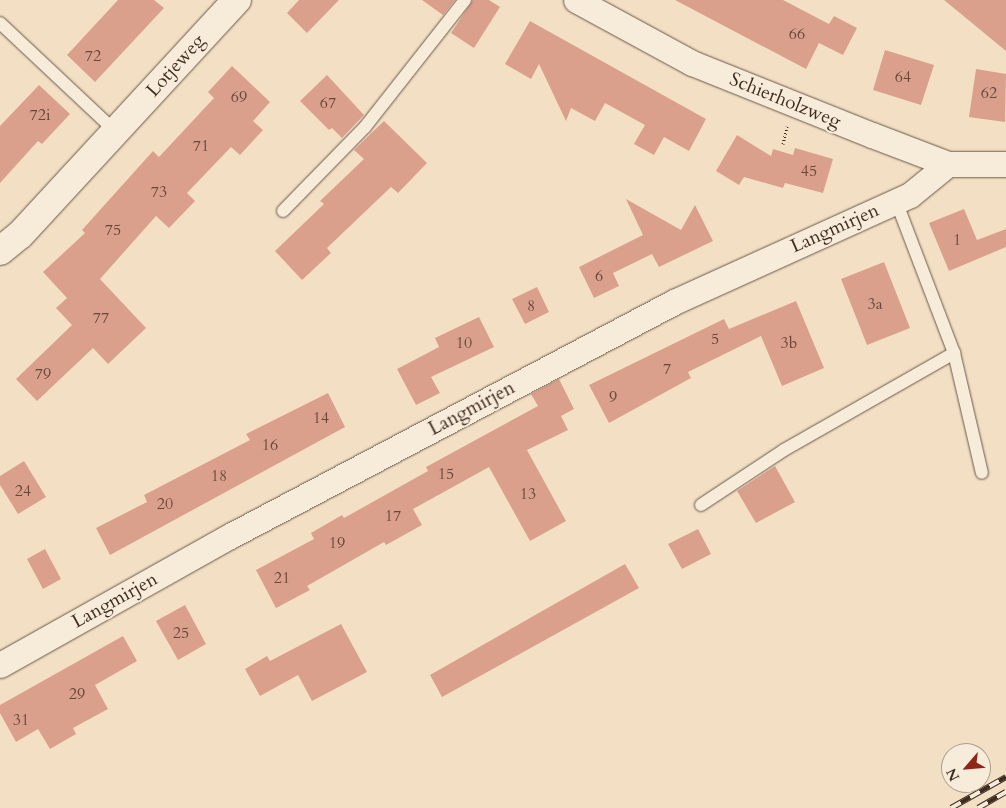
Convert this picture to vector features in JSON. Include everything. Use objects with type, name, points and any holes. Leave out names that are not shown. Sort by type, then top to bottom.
[{"type":"street","name":"Lotjeweg","points":[[0,251],[20,235],[237,0]]},
{"type":"street","name":"Schierholzweg","points":[[576,0],[692,63],[948,164],[1006,164]]},
{"type":"street","name":"Langmirjen","points":[[0,665],[230,536],[674,302],[910,194],[948,164]]},
{"type":"lane","points":[[283,211],[364,128],[465,0]]},
{"type":"lane","points":[[0,22],[116,132]]},
{"type":"lane","points":[[896,201],[954,353],[982,473]]},
{"type":"lane","points":[[701,505],[784,450],[954,353]]},
{"type":"building","points":[[118,0],[154,0],[164,8],[95,82],[67,55]]},
{"type":"building","points":[[299,0],[339,0],[307,33],[287,13]]},
{"type":"building","points":[[422,0],[455,0],[443,15]]},
{"type":"building","points":[[473,0],[489,0],[500,7],[474,48],[451,33]]},
{"type":"building","points":[[675,0],[783,0],[829,24],[834,16],[857,28],[843,55],[819,43],[806,69]]},
{"type":"building","points":[[944,0],[1006,0],[1006,51],[972,23]]},
{"type":"building","points":[[530,21],[706,119],[689,151],[664,137],[654,155],[634,144],[645,125],[605,103],[595,121],[571,108],[566,121],[539,64],[531,79],[505,64]]},
{"type":"building","points":[[885,50],[934,65],[921,105],[873,90]]},
{"type":"building","points":[[232,66],[270,102],[253,121],[263,130],[240,155],[231,147],[187,193],[195,201],[169,228],[156,216],[100,279],[146,328],[108,364],[93,348],[37,401],[16,379],[72,325],[56,308],[67,298],[43,272],[85,233],[82,230],[153,151],[159,157],[214,98],[208,92]]},
{"type":"building","points":[[976,69],[1006,74],[1005,122],[969,117]]},
{"type":"building","points":[[327,75],[364,115],[342,138],[332,128],[329,130],[300,101]]},
{"type":"building","points":[[39,85],[70,114],[42,144],[38,141],[0,183],[0,126]]},
{"type":"building","points":[[384,121],[427,163],[398,193],[391,187],[327,248],[331,253],[302,280],[275,251],[324,204],[320,201],[364,159],[354,150]]},
{"type":"building","points":[[737,135],[771,156],[773,149],[793,155],[795,148],[833,159],[823,193],[785,183],[783,188],[744,177],[739,185],[716,171]]},
{"type":"building","points":[[626,199],[681,230],[695,205],[713,241],[659,267],[652,254],[613,273],[619,286],[594,298],[579,267],[643,235]]},
{"type":"building","points":[[964,209],[977,240],[1006,229],[1006,247],[949,271],[929,223]]},
{"type":"building","points":[[884,262],[910,328],[867,345],[841,279]]},
{"type":"building","points":[[537,287],[549,312],[525,324],[512,299]]},
{"type":"building","points":[[796,301],[824,368],[782,386],[761,336],[688,372],[691,378],[609,423],[589,385],[724,319],[729,329]]},
{"type":"building","points":[[479,317],[494,347],[431,377],[440,393],[416,405],[397,369],[439,347],[435,338]]},
{"type":"building","points":[[559,379],[574,409],[561,416],[568,430],[527,450],[566,521],[530,541],[489,467],[413,509],[422,525],[386,545],[384,542],[307,586],[310,590],[276,608],[256,570],[314,539],[311,533],[342,515],[344,518],[428,471],[426,467],[538,406],[531,394]]},
{"type":"building","points":[[328,393],[345,427],[110,555],[96,528],[147,502],[144,495],[250,440],[246,434]]},
{"type":"building","points":[[24,461],[46,497],[18,514],[0,485],[0,476]]},
{"type":"building","points":[[775,466],[795,502],[756,523],[737,491]]},
{"type":"building","points":[[698,529],[711,554],[682,569],[668,544]]},
{"type":"building","points":[[45,549],[61,579],[43,589],[27,559]]},
{"type":"building","points":[[625,564],[639,588],[442,697],[430,675]]},
{"type":"building","points":[[185,605],[206,644],[178,660],[156,621]]},
{"type":"building","points":[[341,624],[367,672],[312,701],[298,675],[260,696],[245,669],[267,656],[270,661]]},
{"type":"building","points":[[123,636],[137,661],[95,685],[108,709],[73,728],[76,734],[50,749],[38,729],[16,742],[0,713],[0,705]]},
{"type":"railway","points":[[951,808],[1006,777]]},
{"type":"railway","points":[[978,808],[1006,792]]}]
